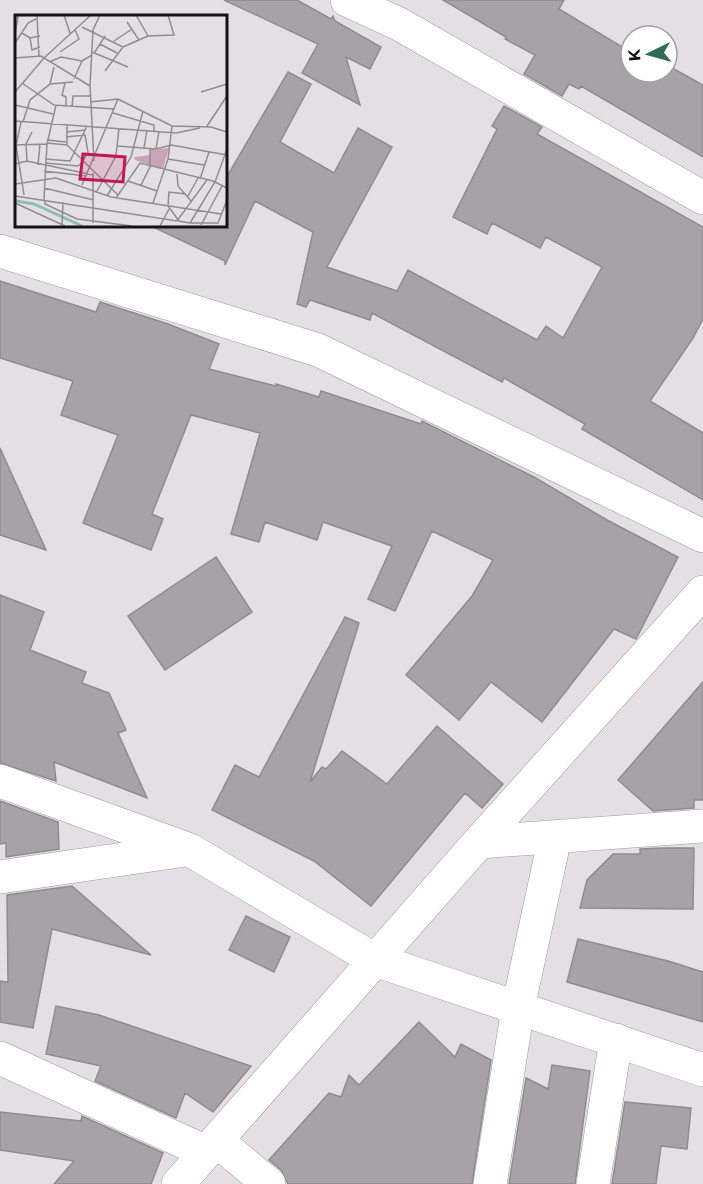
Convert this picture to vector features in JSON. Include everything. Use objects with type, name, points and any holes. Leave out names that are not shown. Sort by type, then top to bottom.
[{"type":"street","points":[[347,0],[399,24],[703,198]]},
{"type":"street","points":[[0,251],[318,350],[703,536]]},
{"type":"street","points":[[178,1184],[478,842],[703,592]]},
{"type":"street","points":[[0,781],[190,850],[375,960],[703,1070]]},
{"type":"street","points":[[478,842],[703,826]]},
{"type":"street","points":[[490,1184],[518,1008],[555,837]]},
{"type":"street","points":[[0,877],[190,850]]},
{"type":"street","points":[[593,1184],[616,1040]]},
{"type":"street","points":[[0,1058],[211,1146],[269,1184]]},
{"type":"building","points":[[224,0],[297,0],[331,19],[333,16],[335,21],[381,47],[370,69],[346,57],[360,105],[302,73],[318,44]]},
{"type":"building","points":[[443,0],[564,0],[559,9],[619,45],[619,84],[679,84],[679,72],[703,85],[703,157],[581,86],[579,89],[569,84],[562,96],[524,74],[535,55],[505,39],[506,37]]},
{"type":"building","points":[[288,72],[311,84],[280,142],[334,173],[358,128],[392,147],[327,267],[397,291],[408,270],[537,340],[546,326],[563,338],[602,267],[546,237],[540,248],[492,223],[487,234],[453,217],[497,129],[492,126],[504,106],[542,127],[537,134],[703,227],[703,319],[693,338],[650,401],[703,433],[703,500],[582,429],[585,424],[504,378],[502,382],[372,313],[370,320],[310,300],[306,307],[297,304],[313,232],[255,201],[225,265],[225,261],[151,226],[226,226],[226,178]]},
{"type":"building","points":[[0,281],[96,312],[100,302],[168,324],[219,344],[209,369],[276,386],[276,384],[319,397],[321,391],[421,424],[422,421],[534,477],[607,520],[678,557],[636,639],[614,629],[542,722],[491,682],[459,720],[406,675],[472,596],[493,560],[432,531],[395,611],[368,599],[392,546],[323,522],[317,540],[265,522],[259,542],[231,534],[260,433],[191,415],[152,514],[163,519],[151,550],[83,523],[118,435],[61,415],[73,381],[0,358]]},
{"type":"building","points":[[0,448],[46,550],[0,535]]},
{"type":"building","points":[[216,557],[252,612],[165,670],[128,616]]},
{"type":"building","points":[[0,595],[44,612],[30,650],[86,672],[82,683],[109,693],[126,730],[118,733],[147,798],[54,762],[56,781],[0,763]]},
{"type":"building","points":[[345,617],[359,623],[310,782],[322,767],[326,769],[342,751],[387,784],[437,726],[503,784],[482,808],[465,793],[371,906],[314,861],[212,810],[235,765],[259,777]]},
{"type":"building","points":[[703,682],[703,800],[694,800],[694,808],[653,811],[618,780]]},
{"type":"building","points":[[0,801],[58,822],[59,849],[6,857],[6,843],[0,844]]},
{"type":"building","points":[[694,848],[693,909],[580,908],[587,880],[613,854],[640,854],[640,849]]},
{"type":"building","points":[[72,886],[151,955],[52,929],[33,1028],[0,1022],[0,981],[8,982],[7,895]]},
{"type":"building","points":[[246,916],[290,937],[274,972],[229,950]]},
{"type":"building","points":[[578,939],[703,972],[703,1022],[567,982]]},
{"type":"building","points":[[56,1006],[99,1015],[251,1066],[213,1112],[185,1093],[176,1118],[95,1081],[101,1066],[46,1054]]},
{"type":"building","points":[[419,1022],[455,1057],[461,1044],[491,1060],[472,1184],[288,1184],[281,1170],[269,1160],[329,1093],[341,1097],[349,1075],[359,1085]]},
{"type":"building","points":[[552,1065],[590,1071],[575,1184],[509,1184],[526,1078],[548,1089]]},
{"type":"building","points":[[625,1102],[691,1108],[687,1149],[661,1146],[656,1184],[612,1184]]},
{"type":"building","points":[[0,1112],[81,1121],[82,1116],[163,1153],[151,1184],[54,1184],[74,1161],[0,1150]]}]
